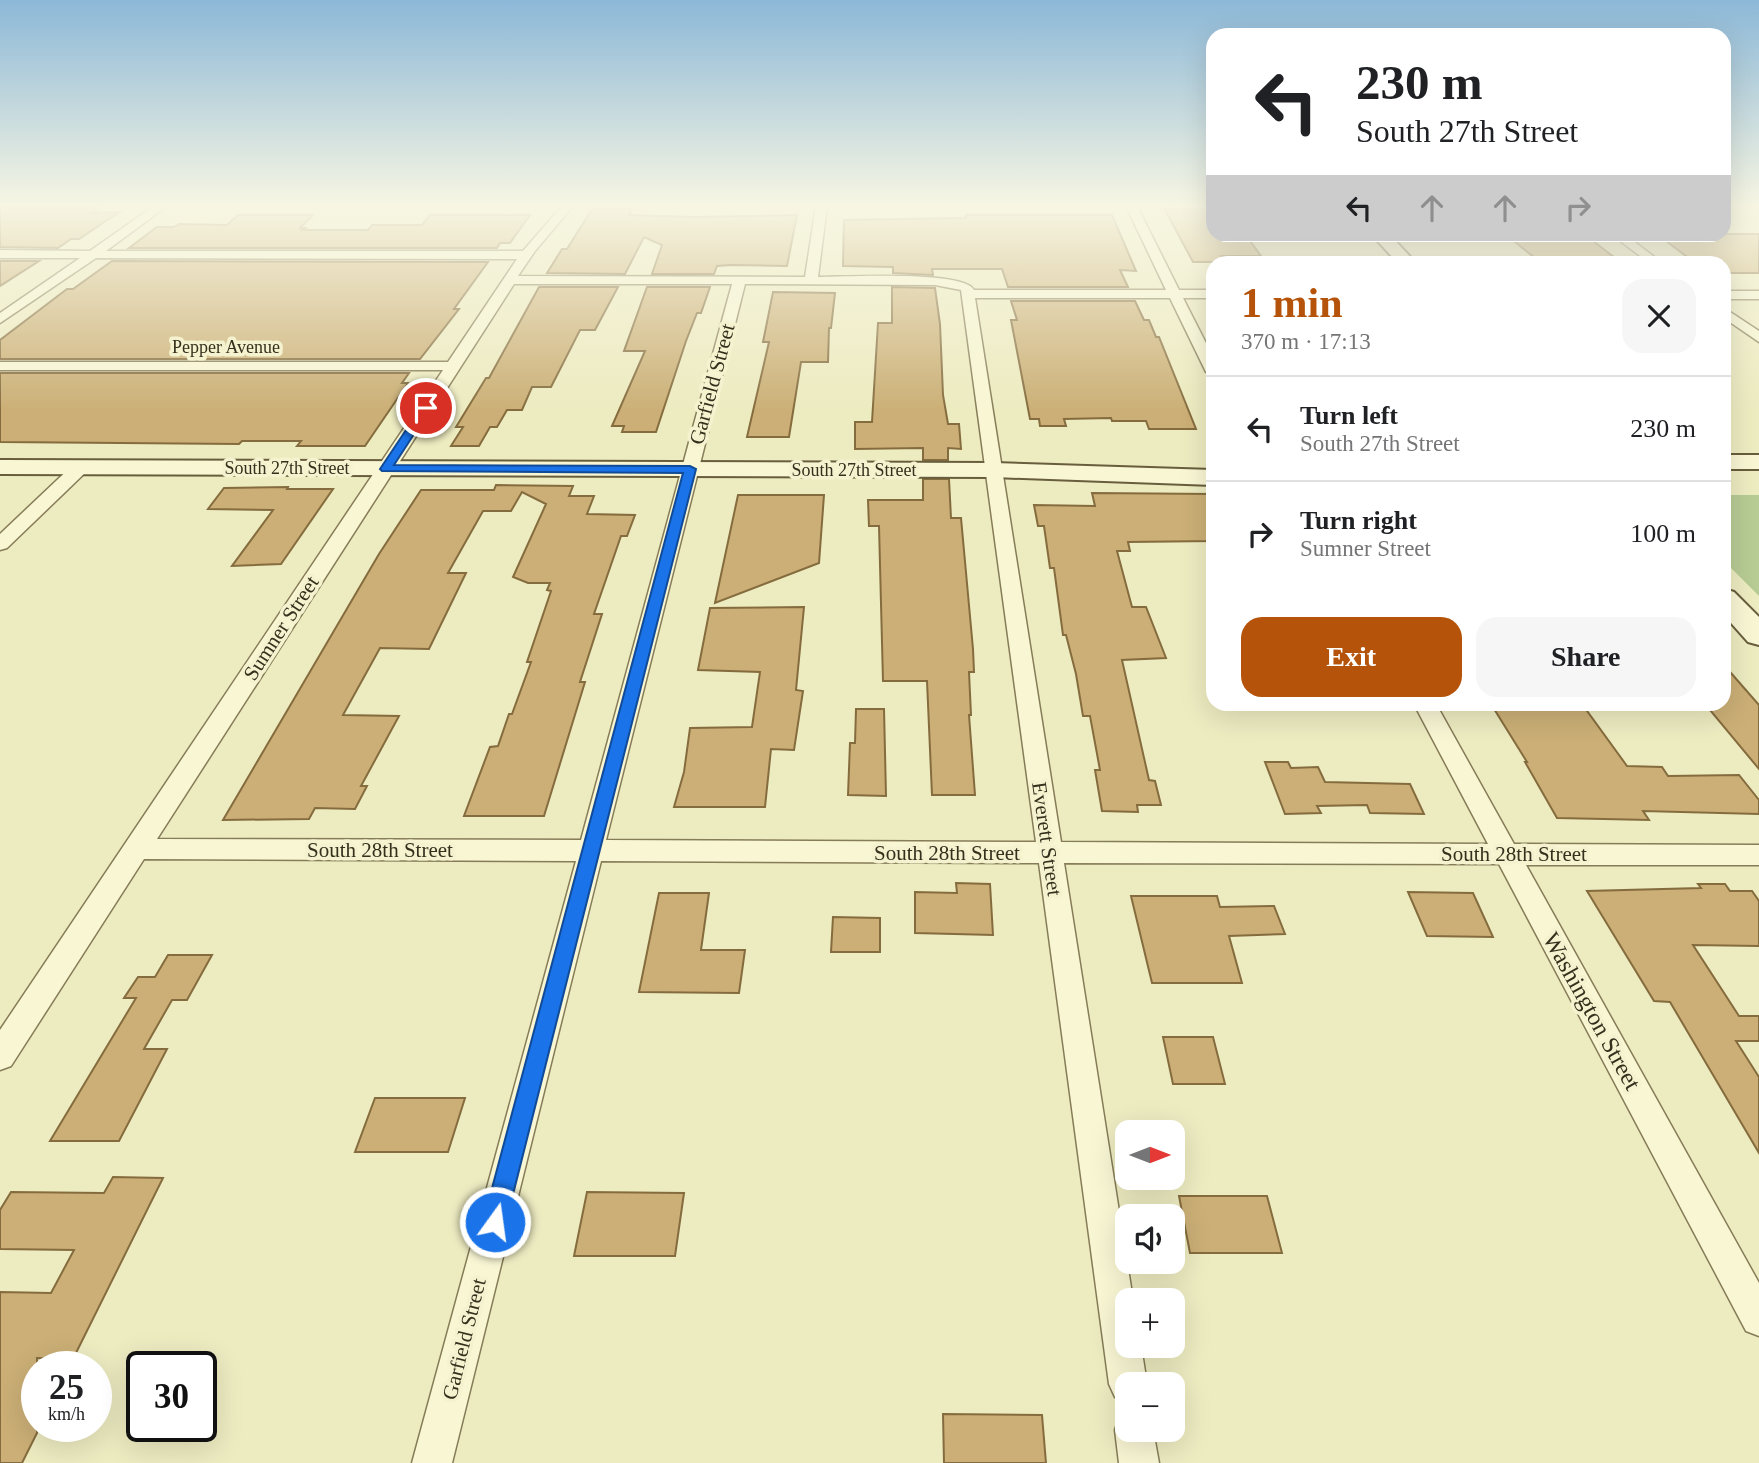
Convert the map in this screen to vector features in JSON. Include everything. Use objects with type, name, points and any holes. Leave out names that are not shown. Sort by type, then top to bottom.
[{"type":"main road","points":[[1731,462],[1759,462]]},
{"type":"main road","name":"South 27th Street","points":[[995,470],[1206,463]]},
{"type":"main road","name":"South 27th Street","points":[[0,467],[995,470],[1206,478]]},
{"type":"main road","points":[[1731,481],[1759,481]]},
{"type":"main road","points":[[1731,605],[1759,635]]},
{"type":"street","points":[[0,318],[64,274]]},
{"type":"street","name":"Sumner Street","points":[[0,1056],[513,274]]},
{"type":"street","points":[[811,281],[812,274]]},
{"type":"street","points":[[1164,274],[1206,358]]},
{"type":"street","points":[[509,280],[949,282],[967,288],[970,294],[1206,295]]},
{"type":"street","name":"Garfield Street","points":[[432,1463],[739,281]]},
{"type":"street","name":"Everett Street","points":[[970,294],[1126,1372]]},
{"type":"street","points":[[1731,295],[1759,295]]},
{"type":"street","points":[[1731,317],[1759,338]]},
{"type":"street","name":"Pepper Avenue","points":[[0,366],[453,366]]},
{"type":"street","points":[[0,544],[81,467]]},
{"type":"street","name":"Washington Street","points":[[1429,711],[1759,1318]]},
{"type":"street","name":"South 28th Street","points":[[135,849],[1759,855]]},
{"type":"street","points":[[1136,1442],[1139,1463]]},
{"type":"green space","points":[[1731,495],[1759,495],[1759,596],[1731,568]]},
{"type":"building","points":[[0,274],[18,274],[0,286]]},
{"type":"building","points":[[94,274],[479,274],[454,309],[459,309],[420,359],[0,359],[0,340],[67,289],[73,289]]},
{"type":"building","points":[[1004,274],[1122,274],[1128,287],[1008,287]]},
{"type":"building","points":[[539,287],[618,287],[595,330],[580,330],[551,387],[532,387],[522,410],[507,410],[497,427],[490,427],[479,446],[451,446],[463,427],[456,427],[486,378],[489,378]]},
{"type":"building","points":[[647,287],[710,287],[701,313],[697,313],[686,341],[656,432],[622,432],[624,426],[612,426],[645,351],[624,351]]},
{"type":"building","points":[[892,287],[935,288],[940,324],[943,395],[948,424],[959,424],[961,449],[948,448],[948,460],[923,460],[923,448],[855,449],[855,422],[872,422],[878,323],[892,323]]},
{"type":"building","points":[[773,292],[835,293],[829,328],[828,362],[801,362],[789,437],[747,437],[769,342],[763,342]]},
{"type":"building","points":[[1011,301],[1135,301],[1144,320],[1149,320],[1156,337],[1159,337],[1196,429],[1149,429],[1146,421],[1112,421],[1111,418],[1064,419],[1066,426],[1040,426],[1039,419],[1030,419],[1011,320],[1017,320]]},
{"type":"building","points":[[0,373],[409,373],[402,383],[408,383],[365,446],[297,446],[301,441],[242,441],[239,444],[0,442]]},
{"type":"building","points":[[923,479],[949,479],[951,518],[961,518],[973,649],[974,672],[969,672],[969,715],[975,795],[932,795],[927,681],[883,681],[879,526],[869,526],[868,500],[923,500]]},
{"type":"building","points":[[496,485],[573,486],[569,496],[594,496],[587,514],[635,515],[627,536],[621,536],[594,614],[602,614],[580,682],[585,682],[544,816],[464,816],[490,747],[498,746],[509,714],[512,714],[531,662],[527,662],[551,591],[547,590],[550,583],[528,583],[513,577],[546,504],[522,492],[511,511],[483,511],[448,573],[466,573],[429,649],[380,648],[343,715],[399,716],[361,786],[367,786],[355,809],[315,808],[309,819],[223,820],[379,554],[421,490],[494,490]]},
{"type":"building","points":[[288,487],[287,489],[333,489],[281,564],[232,566],[273,510],[208,509],[224,488]]},
{"type":"building","points":[[1092,493],[1206,494],[1206,541],[1128,542],[1130,551],[1117,551],[1132,607],[1146,607],[1166,658],[1122,660],[1149,780],[1155,781],[1161,805],[1137,805],[1138,812],[1102,811],[1095,770],[1100,770],[1090,716],[1083,716],[1076,674],[1066,635],[1063,635],[1054,568],[1050,568],[1044,526],[1038,526],[1034,505],[1095,506]]},
{"type":"building","points":[[738,495],[824,495],[819,563],[715,603]]},
{"type":"building","points":[[804,607],[796,690],[803,691],[794,750],[771,749],[765,807],[674,807],[684,772],[690,728],[752,727],[760,672],[698,670],[710,608]]},
{"type":"building","points":[[1731,673],[1759,705],[1759,769],[1711,711],[1731,711]]},
{"type":"building","points":[[856,709],[884,709],[886,796],[848,795],[850,743],[855,743]]},
{"type":"building","points":[[1495,711],[1587,711],[1627,766],[1662,767],[1668,776],[1739,775],[1759,800],[1759,814],[1643,811],[1649,820],[1557,818]]},
{"type":"building","points":[[1265,762],[1288,762],[1291,768],[1318,767],[1325,782],[1410,784],[1424,814],[1370,813],[1367,805],[1317,806],[1321,813],[1285,814]]},
{"type":"building","points":[[956,883],[990,884],[993,935],[915,933],[915,892],[957,893]]},
{"type":"building","points":[[1698,884],[1725,884],[1730,891],[1752,891],[1759,901],[1759,946],[1693,945],[1739,1016],[1759,1016],[1759,1041],[1736,1041],[1759,1077],[1759,1153],[1670,1002],[1654,1001],[1587,891],[1701,888]]},
{"type":"building","points":[[1408,892],[1473,893],[1493,937],[1427,936]]},
{"type":"building","points":[[659,893],[709,893],[701,950],[745,950],[739,993],[639,992]]},
{"type":"building","points":[[1131,896],[1217,896],[1220,907],[1274,906],[1285,934],[1229,936],[1242,983],[1152,983]]},
{"type":"building","points":[[833,917],[880,918],[880,952],[831,952]]},
{"type":"building","points":[[168,955],[212,955],[187,1000],[172,1000],[144,1049],[167,1049],[119,1141],[50,1141],[136,998],[124,998],[138,977],[155,977]]},
{"type":"building","points":[[1163,1037],[1213,1037],[1225,1084],[1173,1084]]},
{"type":"building","points":[[375,1098],[465,1098],[448,1152],[355,1152]]},
{"type":"building","points":[[113,1177],[163,1178],[77,1351],[21,1351],[21,1442],[32,1442],[22,1463],[0,1463],[0,1292],[51,1293],[74,1250],[0,1249],[0,1210],[11,1192],[104,1193]]},
{"type":"building","points":[[587,1192],[684,1193],[675,1256],[574,1256]]},
{"type":"building","points":[[1179,1196],[1267,1196],[1282,1253],[1190,1253],[1185,1227],[1185,1204],[1181,1204]]},
{"type":"building","points":[[943,1414],[1042,1415],[1046,1463],[944,1463]]},
{"type":"route","points":[[426,408],[386,469],[690,469],[495,1222]]}]
